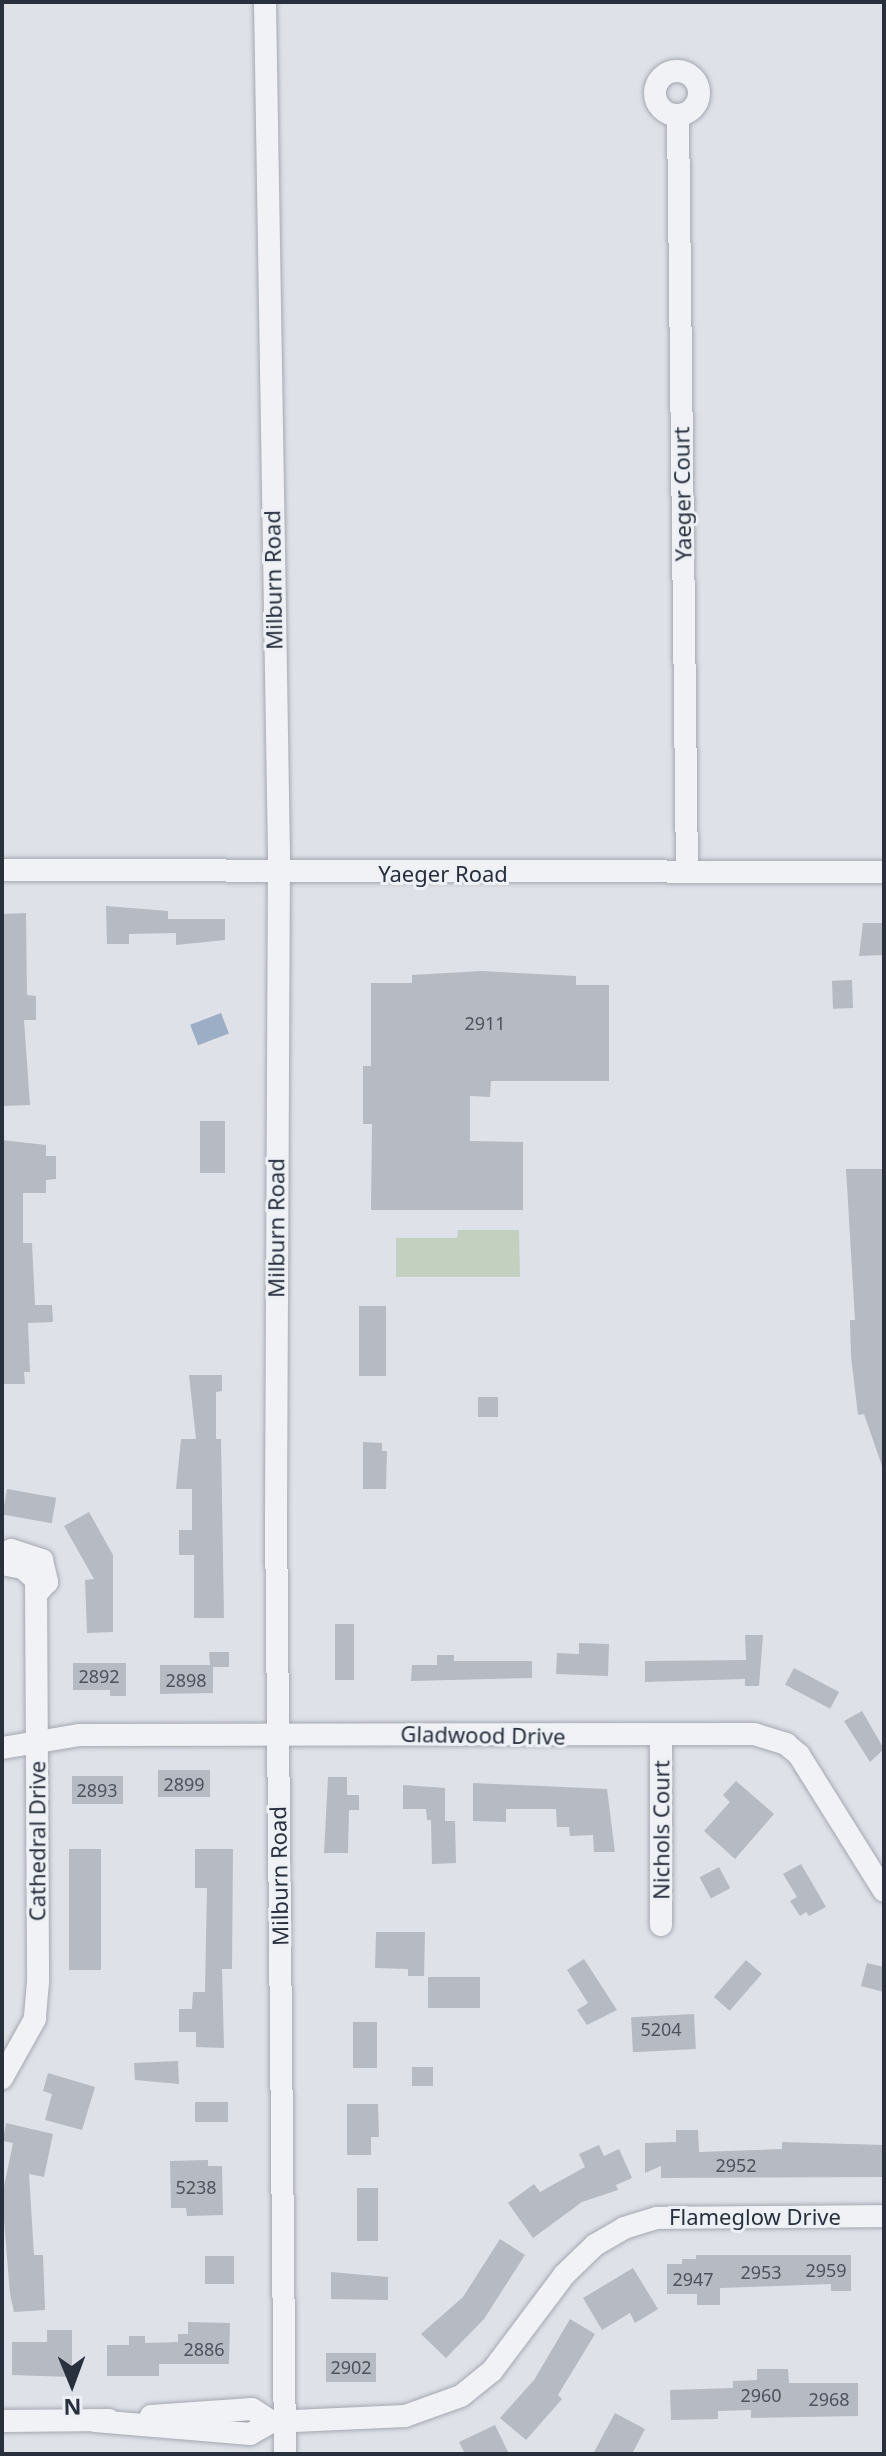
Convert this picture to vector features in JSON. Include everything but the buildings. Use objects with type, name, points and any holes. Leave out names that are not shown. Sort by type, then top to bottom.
[{"type":"street","name":"Milburn Road","points":[[265,2],[279,874],[279,2421],[285,2454]]},
{"type":"street","name":"Yaeger Court","points":[[678,115],[687,872]]},
{"type":"street","name":"Yaeger Road","points":[[2,870],[279,874],[884,872]]},
{"type":"street","name":"Cathedral Drive","points":[[2,2078],[23,2047],[37,2002],[36,1580],[23,1568],[3,1564]]},
{"type":"street","name":"Gladwood Drive","points":[[2,1748],[36,1739],[277,1734],[754,1734],[786,1744],[799,1755],[884,1891]]},
{"type":"street","name":"Nichols Court","points":[[661,1736],[661,1925]]},
{"type":"street","name":"Flameglow Drive","points":[[2,2421],[95,2421],[250,2434],[279,2421],[405,2416],[461,2396],[492,2371],[583,2255],[640,2222],[884,2216]]},
{"type":"green space","points":[[458,1230],[519,1230],[520,1277],[396,1277],[396,1238],[457,1238]]},
{"type":"water","points":[[221,1013],[229,1034],[198,1045],[190,1025]]}]
